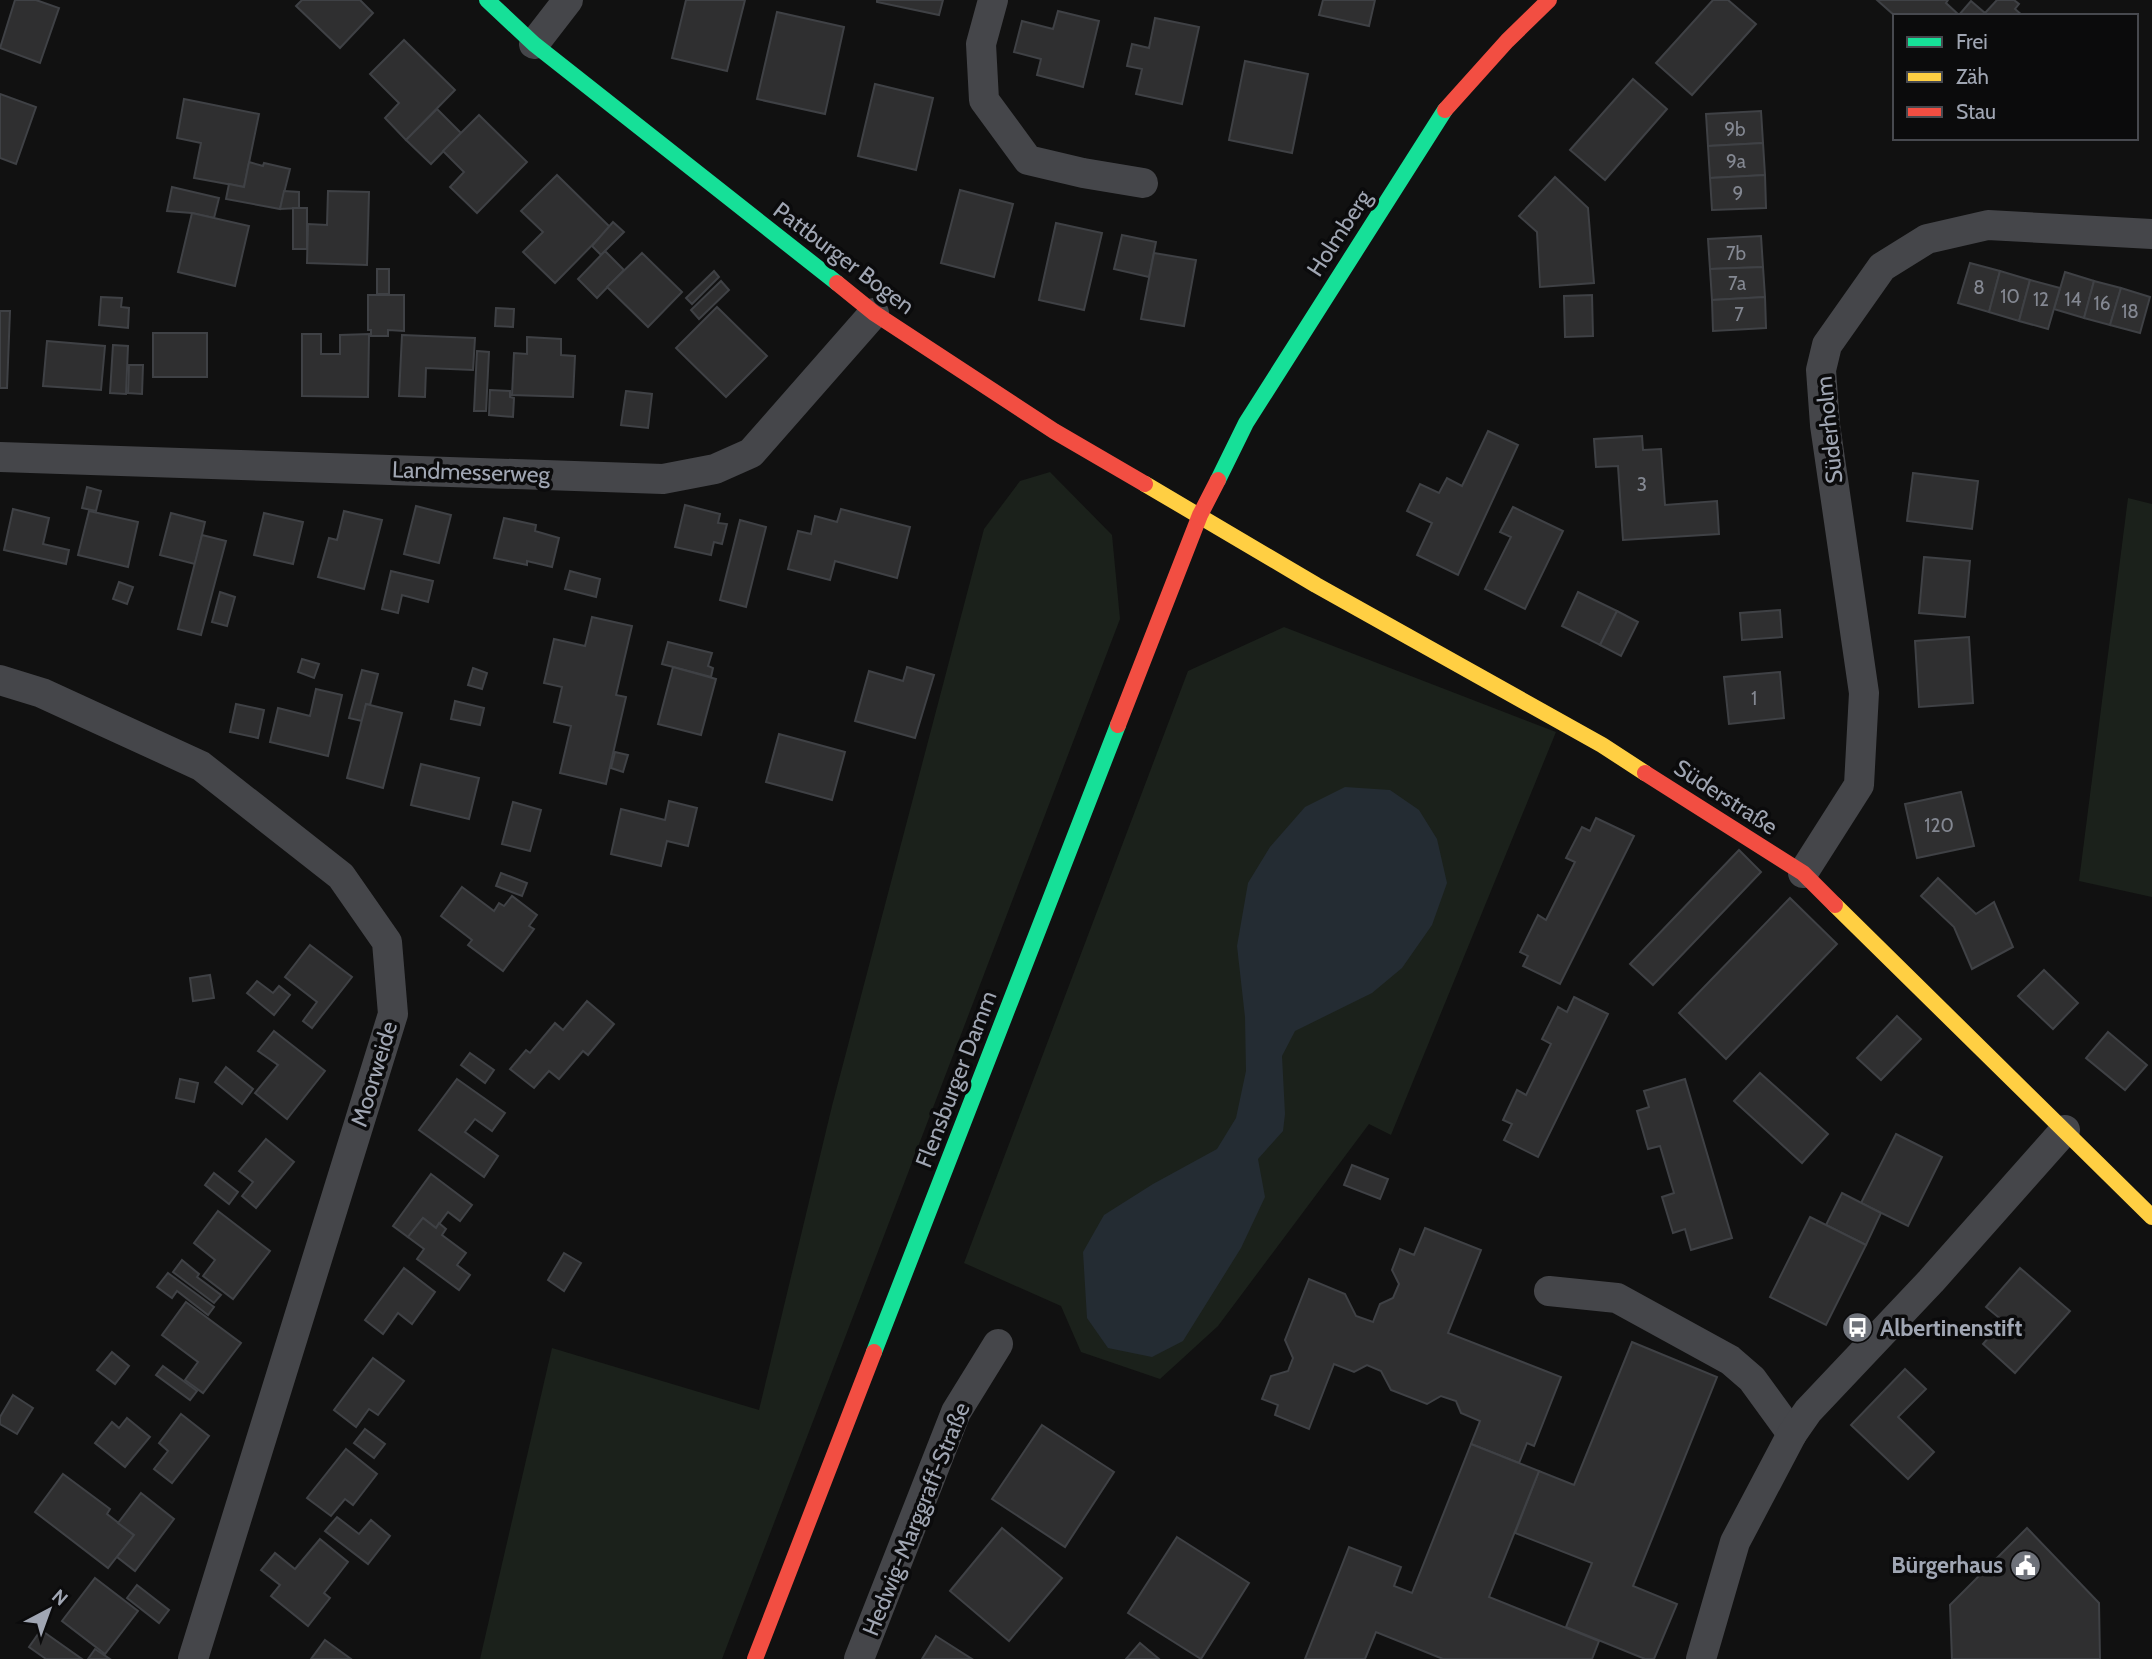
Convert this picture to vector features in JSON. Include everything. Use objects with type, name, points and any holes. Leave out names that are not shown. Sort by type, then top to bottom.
[{"type":"street","name":"Pattburger Bogen","points":[[487,0],[534,44],[874,313],[1054,431],[1200,515]]},
{"type":"street","points":[[534,44],[568,0]]},
{"type":"street","points":[[993,0],[981,44],[984,100],[1028,160],[1143,183]]},
{"type":"street","name":"Holmberg","points":[[1200,515],[1246,424],[1450,103],[1549,0]]},
{"type":"street","name":"Süderholm","points":[[1803,873],[1859,785],[1864,693],[1825,425],[1821,370],[1826,345],[1882,267],[1927,239],[1988,225],[2152,234]]},
{"type":"street","name":"Landmesserweg","points":[[0,457],[663,478],[715,469],[751,453],[874,313]]},
{"type":"street","name":"Süderstraße","points":[[1200,515],[1316,585],[1602,745],[1803,873],[2152,1217]]},
{"type":"street","name":"Flensburger Damm","points":[[755,1659],[1200,515]]},
{"type":"street","name":"Moorweide","points":[[0,680],[41,693],[201,766],[341,876],[387,942],[393,1014],[193,1659]]},
{"type":"street","points":[[1701,1659],[1735,1542],[1792,1434],[1808,1411],[1931,1281],[2065,1130]]},
{"type":"street","points":[[1549,1291],[1617,1298],[1730,1360],[1752,1379],[1792,1434]]},
{"type":"street","name":"Hedwig-Marggraff-Straße","points":[[859,1659],[956,1412],[998,1344]]},
{"type":"shaded area","points":[[1050,472],[1112,535],[1120,619],[722,1659],[480,1659],[552,1348],[759,1410],[832,1106],[984,529],[1020,481]]},
{"type":"shaded area","points":[[2128,498],[2152,504],[2152,897],[2079,881]]},
{"type":"shaded area","points":[[1284,627],[1556,732],[1391,1135],[1369,1124],[1218,1326],[1160,1379],[1081,1352],[1061,1306],[964,1263],[1188,671]]},
{"type":"shaded area","points":[[1345,787],[1390,790],[1419,810],[1437,839],[1447,883],[1432,925],[1402,968],[1372,993],[1295,1031],[1282,1056],[1285,1114],[1283,1131],[1258,1159],[1265,1197],[1241,1248],[1183,1341],[1152,1357],[1108,1348],[1087,1318],[1083,1252],[1104,1215],[1217,1149],[1236,1118],[1246,1071],[1245,1017],[1237,946],[1248,883],[1270,847],[1305,807]]},
{"type":"building","points":[[15,0],[36,0],[59,8],[40,63],[0,48]]},
{"type":"building","points":[[302,0],[360,0],[373,13],[340,48],[296,6]]},
{"type":"building","points":[[686,0],[745,0],[727,71],[672,58]]},
{"type":"building","points":[[877,0],[943,0],[939,15]]},
{"type":"building","points":[[1323,0],[1375,0],[1369,26],[1319,15]]},
{"type":"building","points":[[1713,0],[1728,0],[1756,24],[1692,95],[1656,63]]},
{"type":"building","points":[[1877,0],[1948,0],[1946,3],[1958,14],[1893,14]]},
{"type":"building","points":[[1997,0],[2014,0],[2019,4],[2015,9],[2021,14],[1960,14],[1971,1],[1985,13]]},
{"type":"building","points":[[1058,11],[1099,21],[1083,87],[1037,75],[1041,59],[1014,52],[1022,21],[1053,29]]},
{"type":"building","points":[[777,12],[844,27],[825,114],[757,99]]},
{"type":"building","points":[[1155,18],[1199,27],[1182,104],[1136,94],[1142,69],[1127,66],[1132,44],[1149,48]]},
{"type":"building","points":[[404,40],[455,90],[406,140],[385,118],[399,103],[370,74]]},
{"type":"building","points":[[1245,61],[1308,74],[1292,153],[1229,140]]},
{"type":"building","points":[[1633,79],[1667,109],[1605,180],[1570,150]]},
{"type":"building","points":[[875,84],[933,98],[916,170],[858,156]]},
{"type":"building","points":[[0,94],[36,107],[16,164],[0,158]]},
{"type":"building","points":[[184,99],[259,114],[244,187],[194,178],[201,143],[177,138]]},
{"type":"building","points":[[437,109],[461,133],[431,164],[406,140]]},
{"type":"building","points":[[1761,111],[1763,143],[1708,146],[1706,114]]},
{"type":"building","points":[[479,115],[527,162],[477,213],[450,187],[464,172],[443,151]]},
{"type":"building","points":[[1763,143],[1765,175],[1710,178],[1708,146]]},
{"type":"building","points":[[249,162],[290,169],[280,209],[226,199],[229,184],[244,187]]},
{"type":"building","points":[[557,175],[610,227],[555,283],[523,252],[543,232],[521,211]]},
{"type":"building","points":[[1765,175],[1766,208],[1712,210],[1710,178]]},
{"type":"building","points":[[1555,177],[1588,208],[1594,283],[1540,287],[1537,232],[1519,216]]},
{"type":"building","points":[[172,187],[219,198],[214,218],[167,211]]},
{"type":"building","points":[[960,190],[1013,204],[994,277],[941,263]]},
{"type":"building","points":[[284,191],[299,192],[299,208],[280,209]]},
{"type":"building","points":[[328,191],[369,192],[367,265],[307,263],[308,224],[327,225]]},
{"type":"building","points":[[293,208],[307,208],[307,249],[293,249]]},
{"type":"building","points":[[192,213],[249,226],[235,286],[178,272]]},
{"type":"building","points":[[613,222],[624,232],[601,255],[592,246]]},
{"type":"building","points":[[1056,223],[1102,233],[1084,310],[1039,300]]},
{"type":"building","points":[[1122,235],[1156,242],[1149,277],[1114,269]]},
{"type":"building","points":[[1761,236],[1763,267],[1710,269],[1708,239]]},
{"type":"building","points":[[605,251],[624,270],[597,298],[578,279]]},
{"type":"building","points":[[642,253],[682,292],[648,327],[607,287]]},
{"type":"building","points":[[1154,253],[1196,260],[1184,326],[1141,319]]},
{"type":"building","points":[[1970,263],[2000,271],[1989,312],[1958,303]]},
{"type":"building","points":[[1763,267],[1765,297],[1712,300],[1710,269]]},
{"type":"building","points":[[377,269],[389,269],[389,294],[377,294]]},
{"type":"building","points":[[714,271],[719,277],[692,304],[686,298]]},
{"type":"building","points":[[2000,271],[2030,280],[2019,321],[1989,312]]},
{"type":"building","points":[[2065,272],[2094,281],[2084,318],[2054,309]]},
{"type":"building","points":[[2030,280],[2060,288],[2048,329],[2019,321]]},
{"type":"building","points":[[721,281],[729,290],[699,319],[691,310]]},
{"type":"building","points":[[2094,281],[2121,288],[2110,325],[2084,318]]},
{"type":"building","points":[[2121,288],[2150,297],[2140,333],[2110,325]]},
{"type":"building","points":[[368,295],[404,295],[404,331],[388,330],[388,336],[371,336],[371,330],[368,330]]},
{"type":"building","points":[[1592,295],[1593,336],[1565,337],[1564,296]]},
{"type":"building","points":[[101,297],[122,298],[121,307],[129,308],[128,328],[99,325]]},
{"type":"building","points":[[1765,297],[1766,328],[1713,331],[1712,300]]},
{"type":"building","points":[[717,307],[767,356],[726,397],[676,348]]},
{"type":"building","points":[[496,308],[514,309],[513,327],[495,326]]},
{"type":"building","points":[[0,311],[10,311],[7,388],[0,388]]},
{"type":"building","points":[[153,333],[207,333],[207,377],[153,377]]},
{"type":"building","points":[[302,334],[321,334],[321,354],[340,354],[340,335],[369,334],[368,397],[302,396]]},
{"type":"building","points":[[402,335],[475,338],[473,370],[426,368],[425,397],[399,396]]},
{"type":"building","points":[[527,337],[561,339],[561,355],[575,356],[573,397],[512,395],[514,353],[527,354]]},
{"type":"building","points":[[47,341],[105,346],[101,390],[43,386]]},
{"type":"building","points":[[113,345],[128,346],[126,394],[110,393]]},
{"type":"building","points":[[477,351],[489,352],[486,411],[474,411]]},
{"type":"building","points":[[129,365],[143,365],[142,394],[128,393]]},
{"type":"building","points":[[490,390],[510,391],[510,397],[514,398],[513,417],[489,415]]},
{"type":"building","points":[[626,391],[652,394],[648,428],[621,425]]},
{"type":"building","points":[[1488,431],[1518,445],[1458,575],[1417,555],[1432,523],[1407,511],[1420,484],[1439,493],[1447,478],[1462,486]]},
{"type":"building","points":[[1642,436],[1643,450],[1661,449],[1665,505],[1717,501],[1719,534],[1623,540],[1618,466],[1596,467],[1594,439]]},
{"type":"building","points":[[1913,473],[1978,481],[1972,529],[1907,521]]},
{"type":"building","points":[[87,487],[101,491],[96,511],[82,508]]},
{"type":"building","points":[[685,505],[720,514],[718,523],[727,524],[722,544],[714,542],[711,555],[675,547]]},
{"type":"building","points":[[416,506],[451,515],[439,563],[404,554]]},
{"type":"building","points":[[1513,507],[1563,531],[1525,609],[1485,589],[1511,537],[1500,532]]},
{"type":"building","points":[[13,509],[49,518],[43,544],[69,550],[66,564],[4,550]]},
{"type":"building","points":[[841,509],[910,527],[897,578],[835,561],[830,580],[788,569],[798,531],[811,534],[815,516],[837,522]]},
{"type":"building","points":[[89,511],[138,522],[128,567],[78,555]]},
{"type":"building","points":[[344,511],[382,520],[364,589],[318,577],[329,538],[337,540]]},
{"type":"building","points":[[171,513],[205,522],[195,564],[160,555]]},
{"type":"building","points":[[264,513],[303,522],[293,564],[254,555]]},
{"type":"building","points":[[504,518],[536,525],[535,531],[559,538],[552,567],[494,558]]},
{"type":"building","points":[[740,520],[766,527],[746,607],[720,600]]},
{"type":"building","points":[[202,535],[226,541],[201,635],[178,629]]},
{"type":"building","points":[[1924,557],[1970,561],[1965,617],[1919,613]]},
{"type":"building","points":[[391,571],[433,581],[428,602],[402,595],[398,613],[382,609]]},
{"type":"building","points":[[570,571],[600,579],[596,597],[565,589]]},
{"type":"building","points":[[119,582],[133,587],[127,604],[113,599]]},
{"type":"building","points":[[220,592],[235,597],[227,626],[212,622]]},
{"type":"building","points":[[1578,592],[1617,611],[1600,645],[1562,626]]},
{"type":"building","points":[[1780,610],[1782,637],[1742,640],[1740,613]]},
{"type":"building","points":[[1617,611],[1638,622],[1621,656],[1600,645]]},
{"type":"building","points":[[592,617],[632,626],[616,695],[626,697],[606,784],[560,773],[571,726],[554,722],[562,687],[544,683],[554,639],[585,646]]},
{"type":"building","points":[[1969,637],[1973,703],[1919,707],[1915,641]]},
{"type":"building","points":[[668,642],[712,653],[708,666],[713,668],[711,677],[662,664]]},
{"type":"building","points":[[302,659],[319,664],[314,678],[298,672]]},
{"type":"building","points":[[673,667],[716,679],[701,735],[658,724]]},
{"type":"building","points":[[907,667],[934,675],[915,738],[855,721],[869,671],[903,681]]},
{"type":"building","points":[[473,668],[487,673],[482,689],[468,685]]},
{"type":"building","points":[[362,670],[378,674],[370,705],[366,704],[362,721],[349,718]]},
{"type":"building","points":[[1780,672],[1784,718],[1729,724],[1724,677]]},
{"type":"building","points":[[316,689],[342,695],[328,756],[270,742],[278,708],[310,716]]},
{"type":"building","points":[[455,701],[484,708],[480,725],[451,719]]},
{"type":"building","points":[[236,704],[264,710],[258,738],[230,732]]},
{"type":"building","points":[[366,704],[402,713],[383,788],[347,778]]},
{"type":"building","points":[[779,734],[845,752],[832,800],[766,782]]},
{"type":"building","points":[[615,752],[628,755],[623,772],[611,768]]},
{"type":"building","points":[[421,764],[479,778],[469,819],[411,805]]},
{"type":"building","points":[[1961,792],[1974,846],[1917,858],[1905,804]]},
{"type":"building","points":[[669,801],[697,808],[688,846],[667,841],[661,866],[611,854],[621,809],[665,820]]},
{"type":"building","points":[[513,802],[541,810],[530,851],[502,844]]},
{"type":"building","points":[[1596,818],[1634,836],[1560,984],[1523,966],[1528,956],[1520,952],[1538,915],[1546,920],[1575,862],[1566,858],[1582,827],[1590,831]]},
{"type":"building","points":[[1739,850],[1761,872],[1653,985],[1630,964]]},
{"type":"building","points":[[501,873],[527,883],[522,896],[496,886]]},
{"type":"building","points":[[1938,878],[1976,914],[1994,902],[2013,947],[1972,969],[1954,927],[1921,896]]},
{"type":"building","points":[[462,887],[494,911],[499,903],[504,906],[512,896],[537,915],[529,926],[534,929],[503,971],[468,945],[472,940],[441,916]]},
{"type":"building","points":[[1790,898],[1837,944],[1726,1059],[1679,1013]]},
{"type":"building","points":[[310,945],[352,977],[312,1028],[303,1021],[317,1002],[285,977]]},
{"type":"building","points":[[2044,970],[2078,1003],[2053,1029],[2018,996]]},
{"type":"building","points":[[210,975],[214,998],[193,1001],[190,978]]},
{"type":"building","points":[[257,981],[273,993],[279,986],[290,995],[274,1015],[247,993]]},
{"type":"building","points":[[1574,997],[1608,1014],[1538,1157],[1504,1140],[1512,1124],[1503,1120],[1517,1090],[1526,1095],[1551,1044],[1542,1039],[1558,1007],[1567,1012]]},
{"type":"building","points":[[587,1001],[614,1024],[588,1055],[583,1051],[559,1079],[549,1071],[534,1088],[510,1069],[526,1050],[530,1053],[555,1023],[563,1030]]},
{"type":"building","points":[[1897,1016],[1921,1039],[1881,1080],[1857,1058]]},
{"type":"building","points":[[274,1031],[325,1071],[287,1119],[255,1093],[278,1065],[258,1051]]},
{"type":"building","points":[[2108,1032],[2147,1065],[2125,1090],[2086,1058]]},
{"type":"building","points":[[470,1053],[494,1070],[485,1083],[461,1065]]},
{"type":"building","points":[[226,1067],[253,1089],[242,1104],[215,1082]]},
{"type":"building","points":[[1760,1073],[1828,1134],[1802,1163],[1734,1101]]},
{"type":"building","points":[[180,1079],[198,1083],[194,1102],[176,1098]]},
{"type":"building","points":[[457,1079],[505,1113],[492,1131],[475,1119],[465,1132],[498,1156],[484,1177],[419,1130]]},
{"type":"building","points":[[1685,1079],[1732,1238],[1691,1250],[1685,1229],[1673,1233],[1662,1197],[1674,1193],[1660,1146],[1648,1149],[1637,1111],[1649,1107],[1644,1091]]},
{"type":"building","points":[[1896,1134],[1942,1157],[1908,1226],[1861,1203]]},
{"type":"building","points":[[266,1139],[294,1162],[256,1208],[242,1196],[253,1182],[239,1171]]},
{"type":"building","points":[[1352,1165],[1388,1179],[1380,1199],[1344,1185]]},
{"type":"building","points":[[214,1173],[238,1192],[229,1204],[205,1185]]},
{"type":"building","points":[[431,1174],[472,1205],[460,1221],[448,1212],[436,1228],[423,1218],[408,1237],[393,1226]]},
{"type":"building","points":[[1842,1193],[1881,1213],[1866,1245],[1826,1225]]},
{"type":"building","points":[[218,1211],[270,1251],[233,1299],[203,1276],[215,1260],[194,1243]]},
{"type":"building","points":[[1810,1217],[1866,1245],[1826,1325],[1770,1297]]},
{"type":"building","points":[[423,1218],[436,1228],[439,1223],[446,1229],[442,1235],[466,1253],[457,1265],[470,1275],[459,1290],[417,1259],[424,1249],[408,1237]]},
{"type":"building","points":[[1425,1228],[1481,1250],[1448,1333],[1561,1377],[1534,1446],[1527,1443],[1519,1463],[1471,1444],[1480,1421],[1461,1413],[1456,1401],[1441,1396],[1427,1404],[1391,1390],[1381,1371],[1367,1365],[1354,1372],[1334,1364],[1309,1429],[1275,1415],[1278,1405],[1262,1399],[1271,1376],[1288,1371],[1293,1358],[1285,1340],[1309,1279],[1345,1294],[1356,1316],[1373,1322],[1380,1304],[1393,1298],[1399,1284],[1392,1270],[1400,1249],[1414,1255]]},
{"type":"building","points":[[564,1253],[581,1263],[564,1291],[548,1280]]},
{"type":"building","points":[[182,1260],[199,1274],[197,1277],[221,1295],[214,1303],[173,1272]]},
{"type":"building","points":[[404,1268],[435,1292],[412,1324],[398,1313],[383,1334],[365,1320]]},
{"type":"building","points":[[2020,1268],[2070,1311],[2015,1373],[1983,1344],[2003,1321],[1986,1307]]},
{"type":"building","points":[[168,1273],[214,1307],[208,1315],[177,1291],[172,1298],[157,1287]]},
{"type":"building","points":[[186,1302],[241,1343],[203,1393],[185,1380],[198,1362],[162,1335]]},
{"type":"building","points":[[1632,1342],[1717,1377],[1633,1586],[1677,1604],[1654,1659],[1645,1659],[1566,1627],[1592,1563],[1515,1533],[1539,1471],[1574,1485]]},
{"type":"building","points":[[112,1352],[129,1366],[115,1384],[97,1370]]},
{"type":"building","points":[[373,1358],[404,1381],[378,1415],[369,1409],[356,1427],[334,1410]]},
{"type":"building","points":[[163,1366],[197,1391],[190,1400],[156,1375]]},
{"type":"building","points":[[1905,1369],[1926,1389],[1898,1417],[1934,1452],[1908,1479],[1851,1425]]},
{"type":"building","points":[[13,1395],[33,1408],[17,1434],[0,1424],[0,1417]]},
{"type":"building","points":[[181,1414],[209,1436],[172,1483],[154,1469],[168,1451],[159,1443]]},
{"type":"building","points":[[127,1418],[150,1437],[125,1467],[95,1443],[112,1422],[119,1428]]},
{"type":"building","points":[[1042,1425],[1114,1472],[1065,1547],[992,1499]]},
{"type":"building","points":[[365,1429],[385,1444],[374,1458],[354,1443]]},
{"type":"building","points":[[1471,1444],[1539,1471],[1489,1597],[1599,1641],[1592,1659],[1443,1659],[1376,1632],[1365,1659],[1305,1659],[1349,1547],[1401,1567],[1394,1586],[1412,1593]]},
{"type":"building","points":[[346,1449],[377,1474],[353,1505],[345,1499],[331,1516],[307,1498]]},
{"type":"building","points":[[63,1474],[110,1509],[107,1514],[134,1535],[108,1568],[35,1512]]},
{"type":"building","points":[[141,1493],[174,1519],[135,1571],[117,1557],[134,1535],[118,1523]]},
{"type":"building","points":[[337,1517],[359,1534],[371,1520],[390,1536],[368,1564],[325,1531]]},
{"type":"building","points":[[1002,1528],[1062,1578],[1009,1641],[950,1591]]},
{"type":"building","name":"Bürgerhaus","points":[[2027,1528],[2099,1603],[2100,1659],[1952,1659],[1950,1605]]},
{"type":"building","points":[[1177,1537],[1249,1583],[1201,1659],[1128,1613]]},
{"type":"building","points":[[320,1539],[348,1562],[324,1593],[330,1598],[308,1626],[271,1596],[280,1585],[261,1570],[275,1553],[295,1569]]},
{"type":"building","points":[[95,1578],[138,1611],[105,1654],[62,1621]]},
{"type":"building","points":[[137,1585],[169,1610],[159,1623],[127,1598]]},
{"type":"building","points":[[41,1630],[82,1659],[46,1659],[29,1647]]},
{"type":"building","points":[[936,1636],[972,1659],[922,1659]]},
{"type":"building","points":[[325,1640],[351,1659],[311,1659]]},
{"type":"building","points":[[1140,1643],[1159,1659],[1126,1659]]},
{"type":"building","points":[[95,1649],[110,1659],[88,1659]]},
{"type":"traffic: fast","points":[[487,0],[534,44],[837,283]]},
{"type":"traffic: fast","points":[[1218,480],[1246,423],[1445,110]]},
{"type":"traffic: fast","points":[[874,1352],[1118,725]]},
{"type":"traffic: slow","points":[[1145,484],[1316,585],[1602,745],[1645,773]]},
{"type":"traffic: slow","points":[[1835,905],[2152,1217]]},
{"type":"traffic: jam","points":[[1445,110],[1507,41],[1549,0]]},
{"type":"traffic: jam","points":[[837,283],[874,313],[1054,431],[1145,484]]},
{"type":"traffic: jam","points":[[1118,725],[1200,515],[1218,480]]},
{"type":"traffic: jam","points":[[1645,773],[1803,873],[1835,905]]},
{"type":"traffic: jam","points":[[755,1659],[874,1352]]},
{"type":"place","name":"Albertinenstift","points":[[1857,1328]]},
{"type":"place","name":"Bürgerhaus","points":[[2026,1565]]}]
